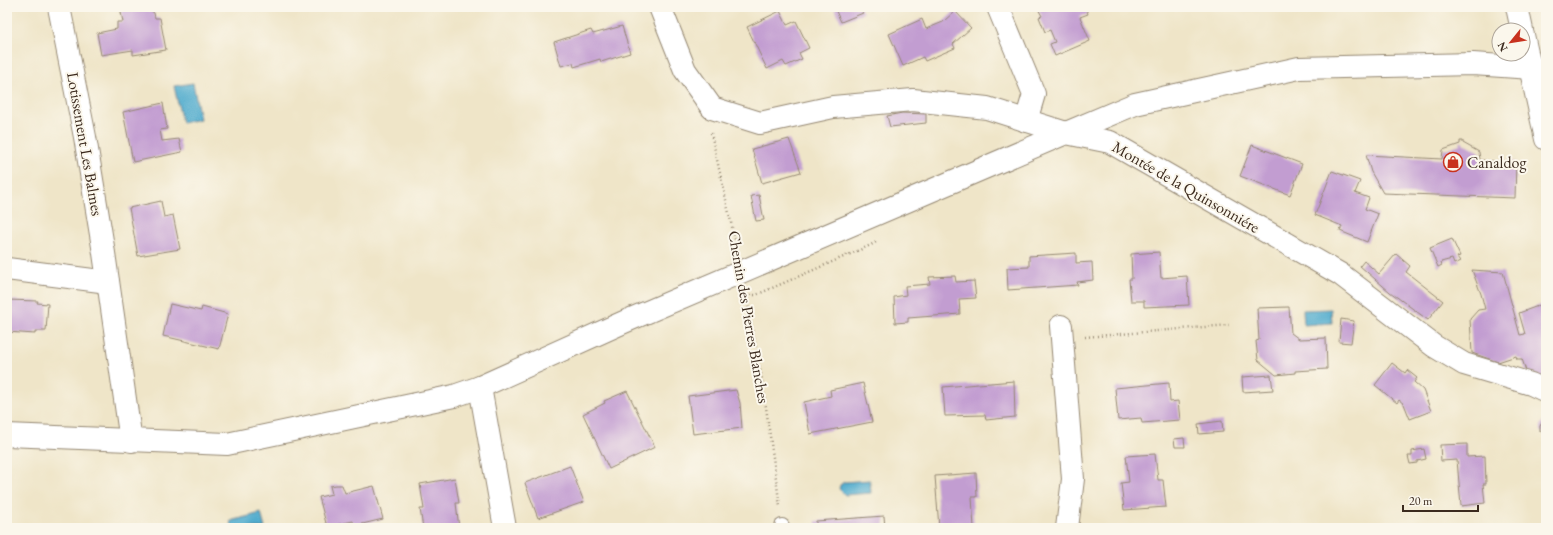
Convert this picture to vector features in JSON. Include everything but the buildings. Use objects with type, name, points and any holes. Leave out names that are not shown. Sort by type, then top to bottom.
[{"type":"street","name":"Lotissement Les Balmes","points":[[59,7],[85,138],[131,441]]},
{"type":"street","points":[[660,7],[685,70],[712,108]]},
{"type":"street","points":[[998,7],[1034,94],[1026,121]]},
{"type":"street","points":[[1516,7],[1520,22]]},
{"type":"street","points":[[1531,53],[1538,69],[1546,139]]},
{"type":"street","points":[[7,435],[227,444],[454,396],[480,387],[624,322],[1135,104],[1298,68],[1473,64],[1538,69]]},
{"type":"street","name":"Montée de la Quinsonniére","points":[[712,108],[760,123],[833,107],[913,100],[987,108],[1066,133],[1110,142],[1340,274],[1434,346],[1464,364],[1531,384],[1546,391]]},
{"type":"street","points":[[7,269],[108,282]]},
{"type":"street","points":[[1062,332],[1073,479],[1067,528]]},
{"type":"street","points":[[480,387],[505,528]]},
{"type":"path","name":"Chemin des Pierres Blanches","points":[[712,108],[710,125],[742,272],[762,379],[782,527]]},
{"type":"path","points":[[1062,332],[1229,326]]},
{"type":"water","points":[[193,83],[200,119],[182,123],[174,86]]},
{"type":"water","points":[[1331,309],[1332,323],[1304,325],[1303,310]]},
{"type":"water","points":[[870,480],[871,493],[845,495],[839,489],[840,485],[844,482]]},
{"type":"water","points":[[261,513],[265,528],[232,528],[230,521]]},
{"type":"place","name":"Canaldog","points":[[1453,162]]}]
